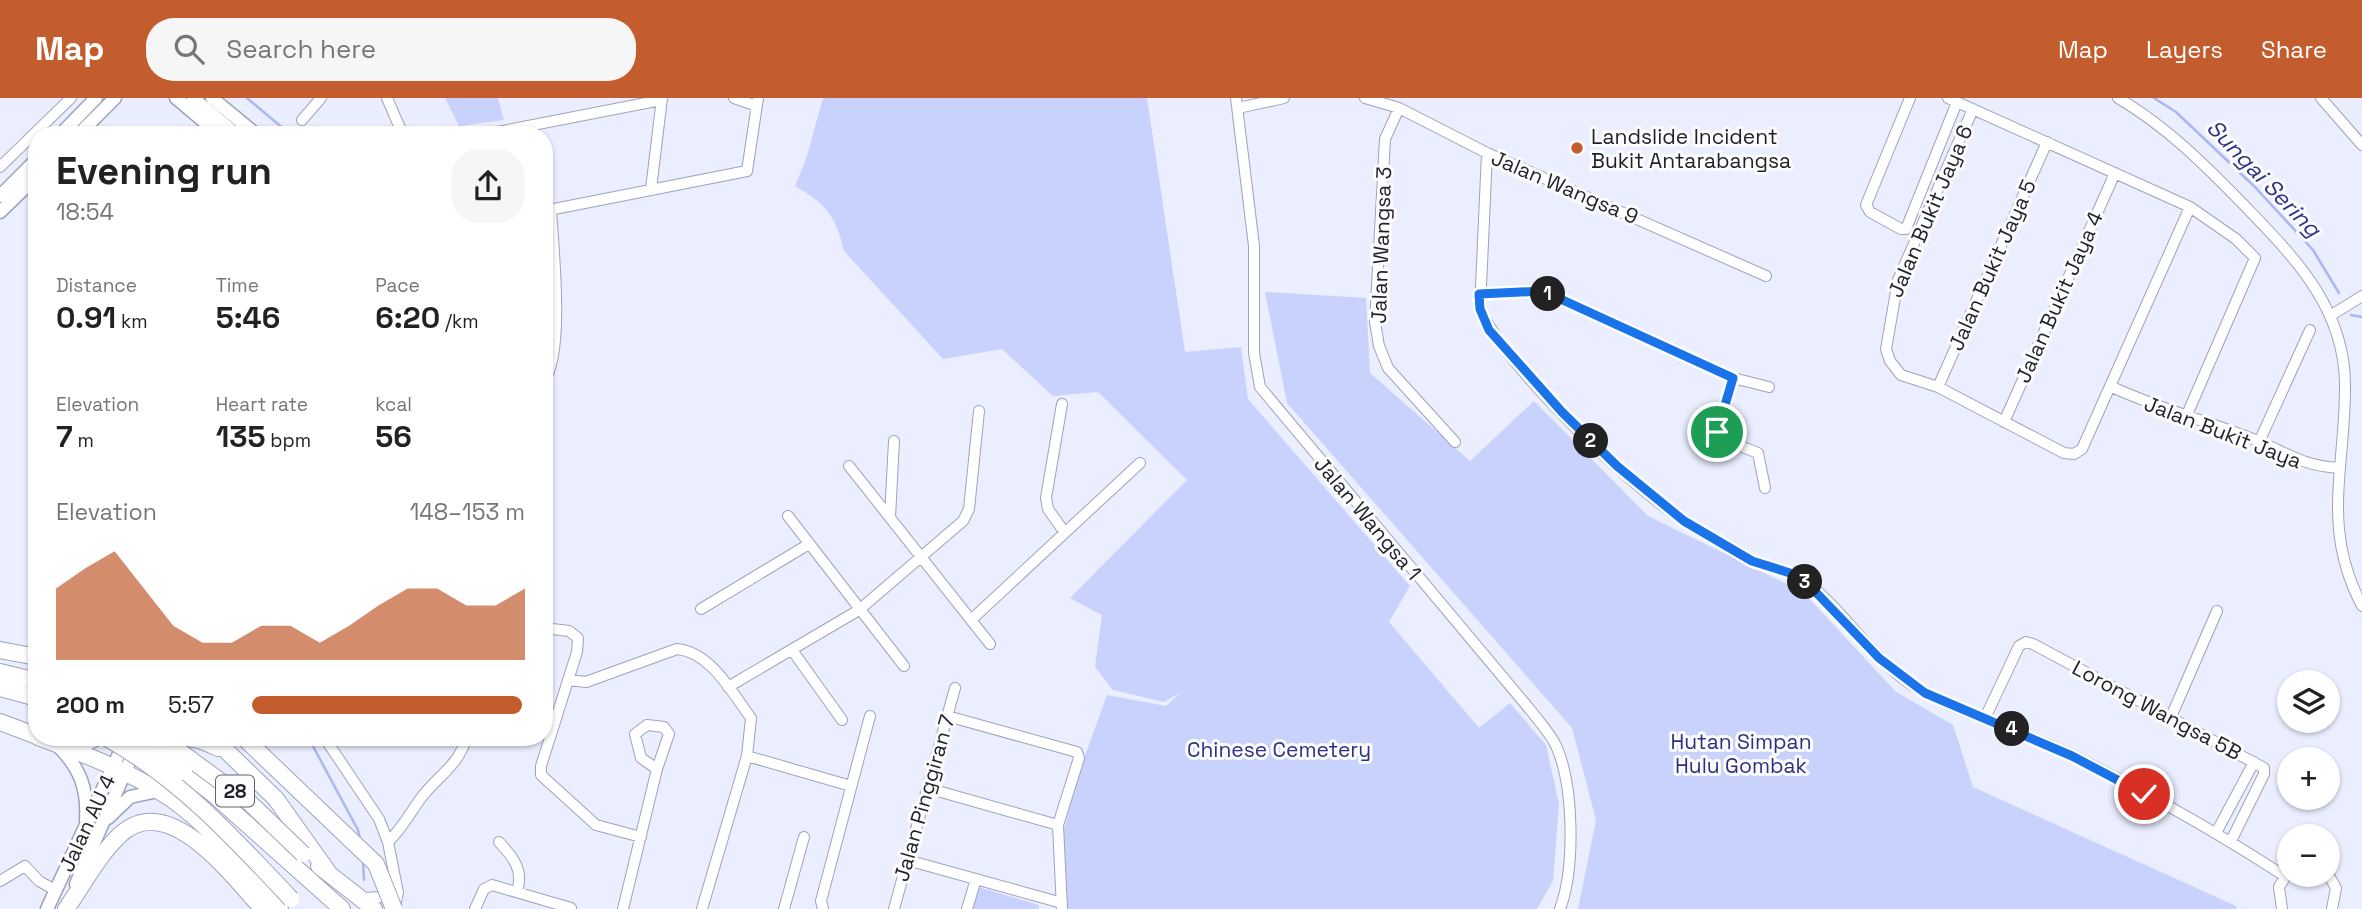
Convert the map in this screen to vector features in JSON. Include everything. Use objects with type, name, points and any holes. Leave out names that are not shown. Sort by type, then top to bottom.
[{"type":"highway","points":[[0,650],[28,653]]},
{"type":"highway","points":[[0,672],[28,689]]},
{"type":"highway","points":[[0,688],[28,693]]},
{"type":"highway","points":[[0,722],[28,732]]},
{"type":"highway","points":[[62,746],[119,769],[173,800],[216,839],[280,909]]},
{"type":"highway","points":[[71,749],[78,746]]},
{"type":"highway","points":[[121,746],[140,757],[200,806],[300,909]]},
{"type":"highway","name":"28","points":[[142,746],[212,793],[342,909]]},
{"type":"highway","points":[[168,746],[158,763],[158,776],[173,800]]},
{"type":"highway","name":"28","points":[[172,746],[250,803],[303,854],[374,909]]},
{"type":"highway","points":[[227,746],[294,820],[328,872]]},
{"type":"highway","points":[[252,746],[376,864],[395,909]]},
{"type":"highway","points":[[66,909],[112,844],[134,826],[163,821],[191,836],[263,909]]},
{"type":"street","points":[[42,126],[71,98]]},
{"type":"street","points":[[69,126],[96,98]]},
{"type":"street","points":[[87,126],[115,98]]},
{"type":"street","points":[[176,98],[209,126]]},
{"type":"street","points":[[193,98],[226,126]]},
{"type":"street","points":[[212,98],[247,126]]},
{"type":"street","points":[[224,98],[250,126]]},
{"type":"street","points":[[302,120],[321,98]]},
{"type":"street","points":[[387,98],[398,126]]},
{"type":"street","points":[[553,209],[747,171],[757,102],[734,98]]},
{"type":"street","points":[[1237,103],[1284,98]]},
{"type":"street","name":"Jalan Wangsa 9","points":[[1365,98],[1399,108],[1487,153],[1766,276]]},
{"type":"street","points":[[1910,98],[1866,205],[1867,209],[1906,229],[1952,100],[2190,206],[2236,239],[2255,258],[2186,417]]},
{"type":"street","points":[[2118,98],[2153,120],[2211,171],[2301,265],[2330,316],[2343,359],[2346,387],[2336,513],[2339,542],[2346,570],[2362,606]]},
{"type":"street","points":[[2321,98],[2362,145]]},
{"type":"street","points":[[527,126],[661,99],[651,189]]},
{"type":"street","name":"Jalan Wangsa 1","points":[[1237,103],[1254,246],[1254,353],[1260,387],[1285,421],[1532,712],[1556,746],[1567,792],[1569,826],[1567,881],[1560,909]]},
{"type":"street","name":"Jalan Wangsa 3","points":[[1399,108],[1385,139],[1375,322],[1379,346],[1388,368],[1455,442]]},
{"type":"street","name":"Jalan Bukit Jaya 6","points":[[1973,109],[1898,280],[1891,305],[1886,349],[1890,361],[1901,375],[1938,387],[2064,453],[2074,454],[2082,449],[2110,386]]},
{"type":"street","points":[[0,167],[28,140]]},
{"type":"street","name":"Jalan Bukit Jaya 5","points":[[1938,387],[2047,142]]},
{"type":"street","points":[[1487,153],[1480,309],[1489,330],[1562,412],[1617,466],[1684,521],[1752,561],[1790,573],[1807,583],[1902,678],[1925,693],[2072,756],[2277,868]]},
{"type":"street","points":[[0,196],[28,168]]},
{"type":"street","name":"Jalan Bukit Jaya 4","points":[[2004,422],[2115,173]]},
{"type":"street","points":[[0,212],[28,185]]},
{"type":"street","points":[[2110,386],[2190,206]]},
{"type":"street","points":[[553,257],[557,295],[553,348]]},
{"type":"street","points":[[1479,294],[1543,291],[1733,378],[1769,387]]},
{"type":"street","points":[[553,296],[557,295]]},
{"type":"street","points":[[2330,316],[2362,296]]},
{"type":"street","points":[[2259,442],[2310,330]]},
{"type":"street","points":[[1733,378],[1717,437],[1758,453],[1765,488]]},
{"type":"street","name":"Jalan Bukit Jaya","points":[[2110,386],[2151,405],[2259,442],[2292,460],[2312,466],[2339,468]]},
{"type":"street","points":[[1062,404],[1046,498],[1048,509],[1065,533]]},
{"type":"street","points":[[728,687],[859,610],[963,522],[969,509],[979,411]]},
{"type":"street","points":[[890,517],[894,441]]},
{"type":"street","points":[[971,620],[1140,463]]},
{"type":"street","points":[[849,466],[990,644]]},
{"type":"street","points":[[788,516],[904,666]]},
{"type":"street","points":[[701,609],[809,544]]},
{"type":"street","points":[[2171,718],[2217,611]]},
{"type":"street","points":[[553,629],[569,631],[578,638],[578,652],[553,728]]},
{"type":"street","name":"Lorong Wangsa 5B","points":[[1985,718],[2019,646],[2026,642],[2254,762],[2216,833]]},
{"type":"street","points":[[568,680],[586,681],[677,649],[690,650],[702,657],[751,718],[747,756],[702,909]]},
{"type":"street","points":[[792,650],[842,720]]},
{"type":"street","name":"Jalan Pinggiran 7","points":[[894,909],[955,688]]},
{"type":"street","points":[[823,909],[821,901],[870,716]]},
{"type":"street","points":[[907,860],[1062,906],[1058,825],[1079,758],[1077,752],[947,716]]},
{"type":"street","points":[[623,909],[657,769],[669,734],[664,727],[647,725],[635,734],[641,758],[657,769]]},
{"type":"street","points":[[57,746],[71,760],[82,777],[87,807],[85,831]]},
{"type":"street","name":"Jalan AU 4","points":[[66,909],[100,830],[125,746]]},
{"type":"street","name":"Jalan AU 4","points":[[47,909],[85,831],[135,746]]},
{"type":"street","points":[[330,746],[379,819],[393,855],[394,882],[398,893],[395,909]]},
{"type":"street","points":[[388,842],[400,831],[423,795],[461,755],[464,746]]},
{"type":"street","points":[[547,746],[541,775],[596,825],[641,837]]},
{"type":"street","points":[[747,756],[851,786]]},
{"type":"street","points":[[2231,841],[2264,775],[2264,768],[2254,762]]},
{"type":"street","points":[[927,788],[1058,825]]},
{"type":"street","points":[[100,830],[130,797],[158,791]]},
{"type":"street","points":[[784,909],[804,837]]},
{"type":"street","points":[[499,842],[519,867],[520,881],[517,891]]},
{"type":"street","points":[[0,881],[25,866],[39,881],[55,890]]},
{"type":"street","points":[[967,909],[975,879]]},
{"type":"street","points":[[360,898],[384,897],[394,882]]},
{"type":"street","points":[[475,909],[484,889],[492,885],[571,908]]},
{"type":"street","points":[[2281,887],[2278,896],[2282,909]]},
{"type":"street","points":[[2332,909],[2335,887]]},
{"type":"green space","points":[[445,98],[498,98],[504,120],[459,126]]},
{"type":"green space","name":"Chinese Cemetery","points":[[823,98],[1147,98],[1185,352],[1241,347],[1248,399],[1410,586],[1389,622],[1479,728],[1510,703],[1546,745],[1559,804],[1553,881],[1537,909],[1066,909],[1063,835],[1074,786],[1107,695],[1166,706],[1181,692],[1164,702],[1113,690],[1095,667],[1102,615],[1070,598],[1187,480],[1098,392],[1053,396],[1002,349],[943,359],[844,251],[837,228],[828,212],[814,198],[795,186],[806,159]]},
{"type":"green space","name":"Hutan Simpan Hulu Gombak","points":[[1265,292],[1366,298],[1370,373],[1470,461],[1534,401],[1648,516],[1803,592],[1896,692],[1953,725],[1973,787],[2236,906],[2237,909],[1578,909],[1596,820],[1572,728],[1287,403]]},
{"type":"green space","points":[[978,887],[1039,905],[1039,909],[972,909]]},
{"type":"waterway","name":"Sungai Sering","points":[[247,98],[280,126]]},
{"type":"waterway","name":"Sungai Sering","points":[[2154,98],[2176,112],[2255,187],[2313,250],[2339,293]]},
{"type":"waterway","name":"Sungai Sering","points":[[2351,315],[2362,317]]},
{"type":"waterway","name":"Sungai Sering","points":[[313,746],[358,830],[360,840]]},
{"type":"waterway","name":"Sungai Sering","points":[[363,860],[364,880]]},
{"type":"place","name":"Landslide Incident Bukit Antarabangsa","points":[[1577,148]]},
{"type":"route","points":[[1717,432],[1733,378],[1543,291],[1479,294],[1480,309],[1489,330],[1511,356],[1562,412],[1617,466],[1684,521],[1752,561],[1778,568],[1807,583],[1879,658],[1925,693],[2030,736],[2144,794]]}]
